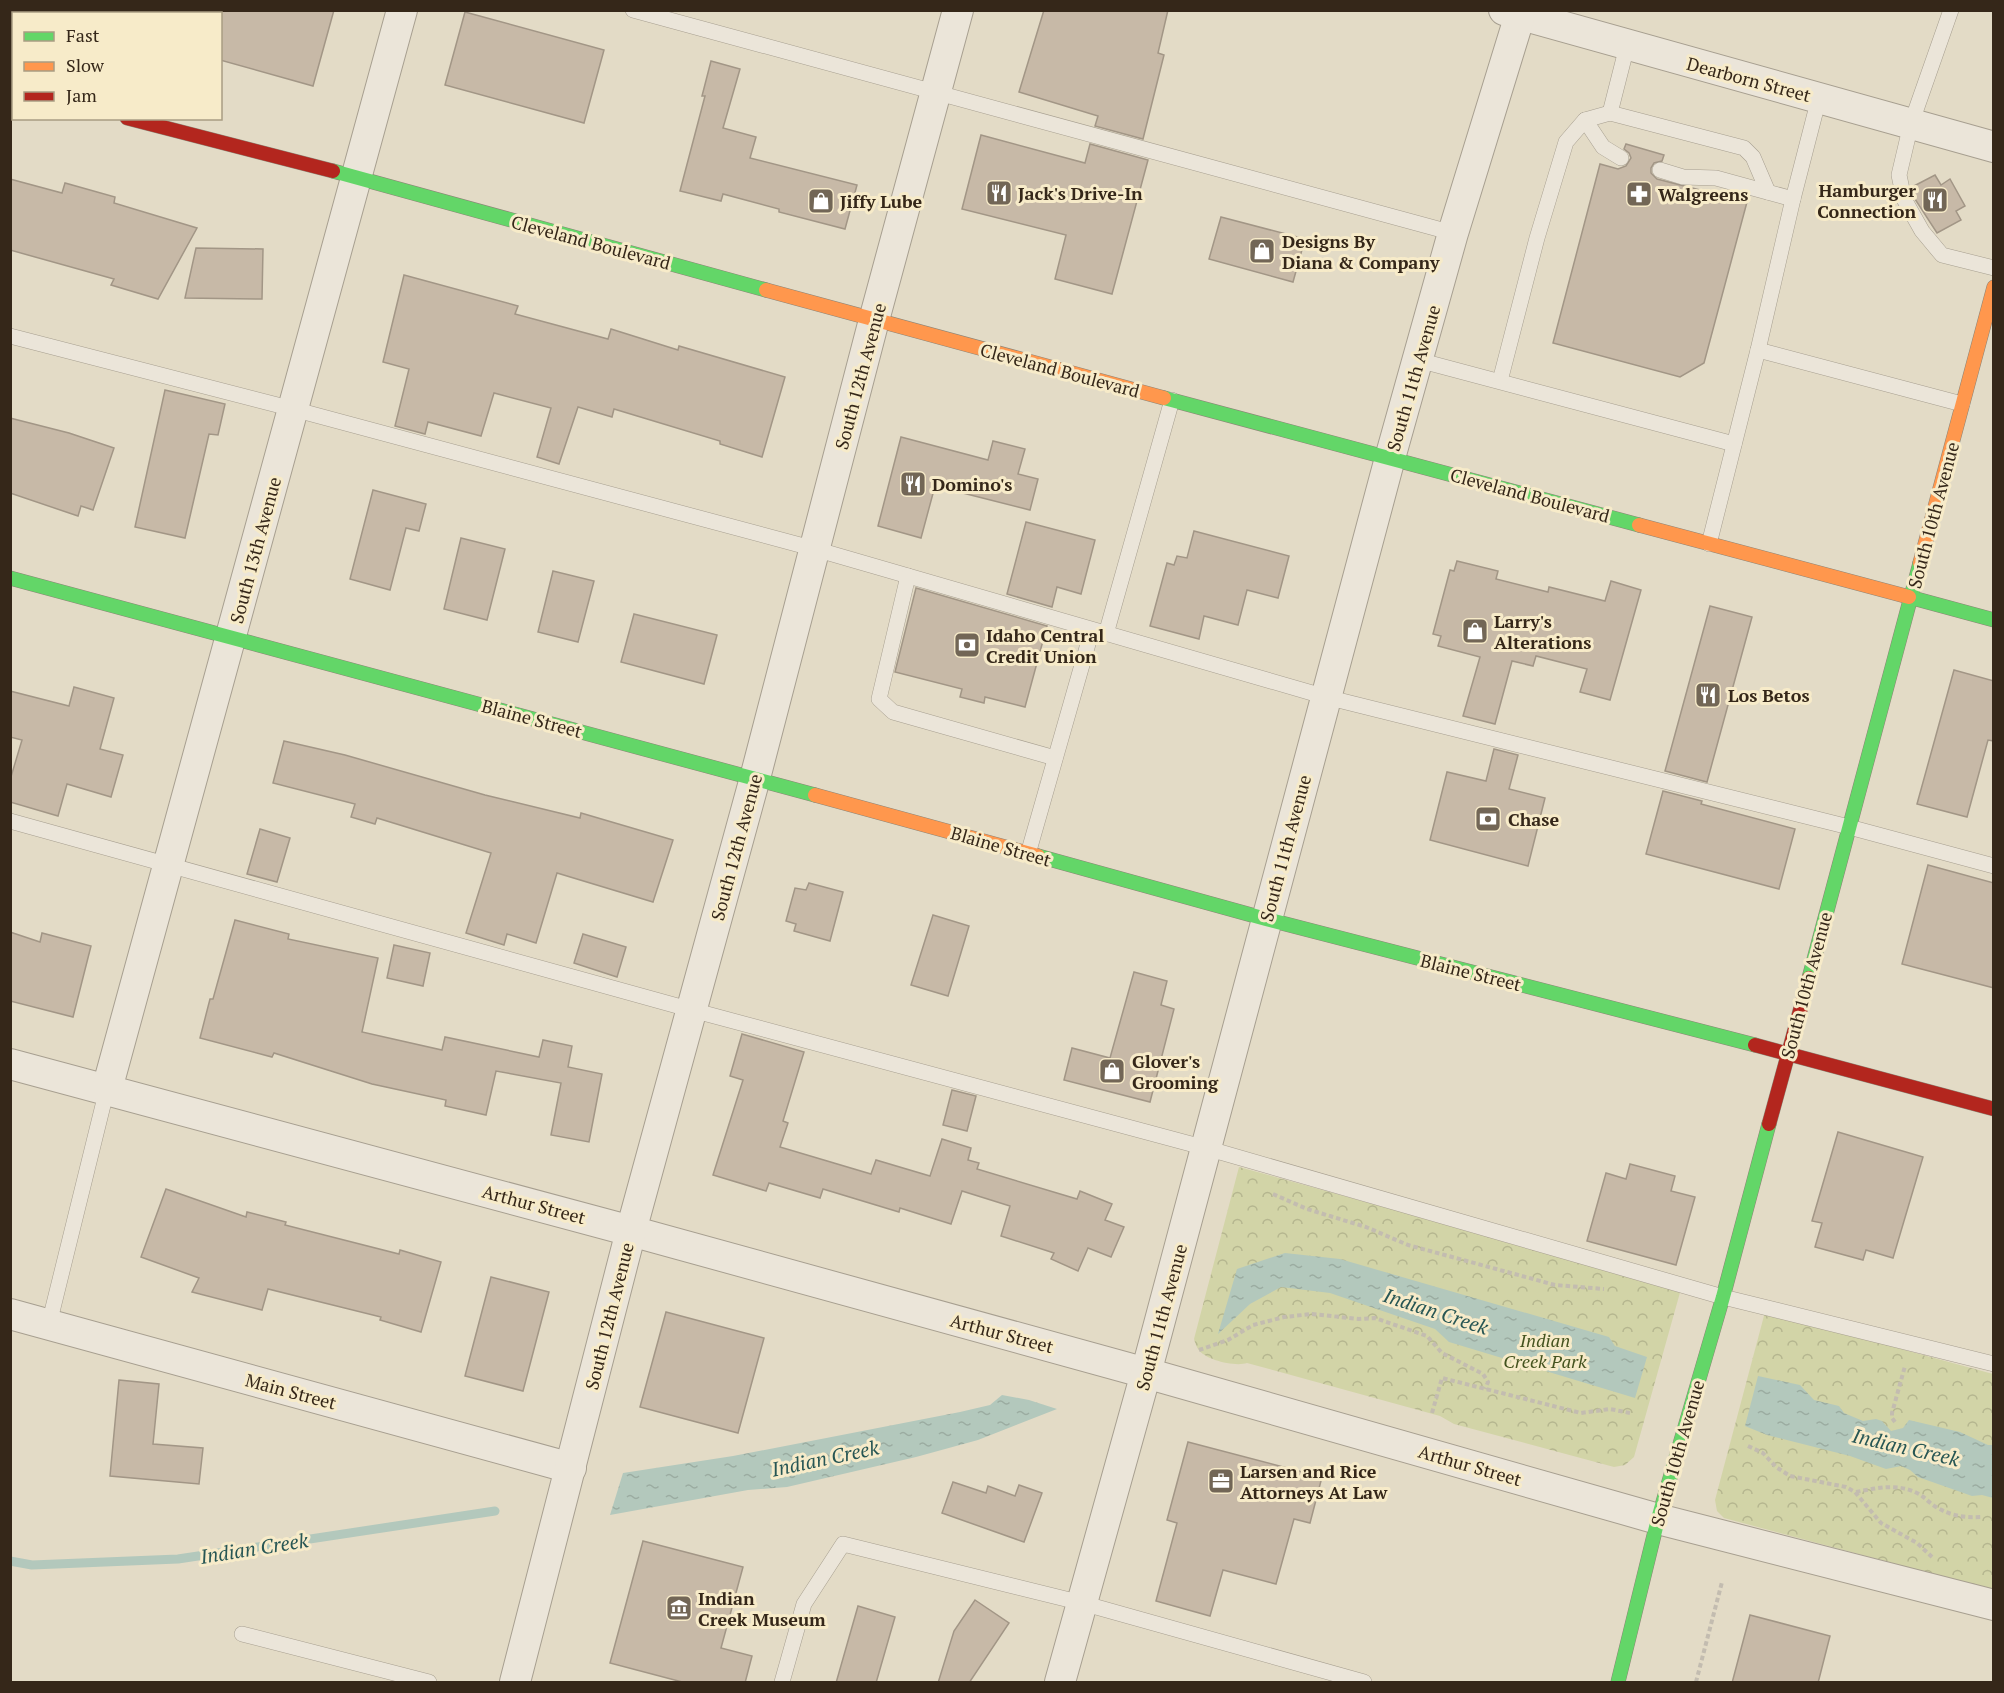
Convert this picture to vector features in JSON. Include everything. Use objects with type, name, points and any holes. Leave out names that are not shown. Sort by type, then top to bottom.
[{"type":"main road","name":"Cleveland Boulevard","points":[[135,120],[357,177],[874,320],[1994,620]]},
{"type":"main road","name":"South 10th Avenue","points":[[1618,1683],[1658,1519],[1723,1297],[1994,287]]},
{"type":"main road","name":"Blaine Street","points":[[10,578],[755,778],[1266,920],[1788,1053],[1994,1109]]},
{"type":"street","name":"South 13th Avenue","points":[[107,1089],[402,10]]},
{"type":"street","name":"South 12th Avenue","points":[[515,1683],[631,1230],[755,778],[874,320],[958,10]]},
{"type":"street","name":"Dearborn Street","points":[[1515,12],[1627,46],[1994,147]]},
{"type":"street","name":"South 11th Avenue","points":[[1060,1683],[1146,1373],[1390,458],[1515,12]]},
{"type":"street","name":"Arthur Street","points":[[10,1064],[631,1230],[1146,1373],[1658,1519],[1988,1603]]},
{"type":"street","name":"Main Street","points":[[10,1314],[571,1468]]},
{"type":"lane","points":[[633,10],[1453,233]]},
{"type":"lane","points":[[1952,10],[1911,124],[1899,175],[1904,199],[1922,231],[1942,255],[1994,268]]},
{"type":"lane","points":[[1610,113],[1627,46]]},
{"type":"lane","points":[[1709,544],[1819,98]]},
{"type":"lane","points":[[1500,381],[1537,238],[1566,142],[1585,120],[1610,113],[1744,148],[1753,157],[1767,192]]},
{"type":"lane","points":[[1585,120],[1603,147],[1622,158]]},
{"type":"lane","points":[[1660,170],[1683,177],[1716,178],[1793,199]]},
{"type":"lane","points":[[10,336],[293,409],[815,549],[1326,697],[1849,826],[1994,866]]},
{"type":"lane","points":[[1758,350],[1962,404]]},
{"type":"lane","points":[[1974,358],[1994,364]]},
{"type":"lane","points":[[1418,360],[1734,444]]},
{"type":"lane","points":[[1028,854],[1055,758],[1099,632],[1172,400]]},
{"type":"lane","points":[[908,576],[879,699],[893,712],[1055,758]]},
{"type":"lane","points":[[10,821],[692,1010],[1206,1148],[1723,1297],[1994,1364]]},
{"type":"lane","points":[[49,1324],[107,1089]]},
{"type":"lane","points":[[782,1683],[804,1604],[843,1544],[1082,1603],[1364,1683]]},
{"type":"lane","points":[[242,1634],[429,1683]]},
{"type":"path","points":[[1263,1190],[1306,1209],[1366,1227],[1408,1245],[1555,1286],[1611,1288]]},
{"type":"path","points":[[1199,1350],[1228,1340],[1253,1325],[1284,1317],[1312,1314],[1359,1319],[1375,1318],[1427,1336],[1442,1353],[1483,1374],[1488,1382],[1485,1389]]},
{"type":"path","points":[[1432,1413],[1442,1378],[1581,1413],[1610,1409],[1630,1413]]},
{"type":"path","points":[[1896,1422],[1892,1418],[1892,1413],[1898,1393]]},
{"type":"path","points":[[1748,1446],[1763,1453],[1776,1467],[1790,1476],[1846,1487],[1856,1492],[1881,1523],[1917,1543],[1939,1563]]},
{"type":"path","points":[[1856,1492],[1881,1486],[1906,1489],[1918,1493],[1935,1507],[1950,1514],[1964,1518],[1982,1517]]},
{"type":"path","points":[[1696,1683],[1722,1582]]},
{"type":"green space","name":"Indian Creek Park","points":[[1239,1167],[1681,1289],[1634,1457],[1625,1465],[1614,1467],[1454,1424],[1440,1416],[1247,1363],[1221,1362],[1202,1353],[1197,1348],[1194,1339]]},
{"type":"green space","points":[[1765,1312],[1993,1374],[1993,1590],[1724,1518],[1717,1511],[1715,1500]]},
{"type":"water","points":[[1285,1253],[1340,1259],[1609,1337],[1615,1346],[1647,1357],[1635,1398],[1449,1342],[1435,1329],[1330,1293],[1281,1287],[1250,1304],[1218,1334],[1237,1269]]},
{"type":"water","points":[[1758,1376],[1800,1385],[1814,1400],[1839,1406],[1844,1413],[1863,1421],[1876,1419],[1882,1421],[1891,1431],[1903,1428],[1909,1420],[1960,1432],[1988,1445],[1993,1445],[1993,1498],[1982,1495],[1972,1496],[1918,1477],[1901,1466],[1886,1469],[1850,1456],[1767,1435],[1745,1426]]},
{"type":"water","points":[[1002,1395],[1029,1400],[1057,1409],[978,1440],[916,1457],[787,1487],[748,1490],[610,1515],[623,1473],[733,1456],[960,1412],[990,1405]]},
{"type":"building","points":[[220,10],[334,10],[313,86],[222,61],[222,12]]},
{"type":"building","points":[[1044,10],[1168,10],[1158,53],[1164,55],[1143,139],[1095,126],[1098,116],[1019,92]]},
{"type":"building","points":[[465,12],[604,50],[584,123],[445,85]]},
{"type":"building","points":[[711,61],[740,69],[723,128],[756,137],[750,158],[857,185],[845,229],[779,212],[779,209],[723,194],[721,201],[680,191],[705,96],[702,96]]},
{"type":"building","points":[[981,135],[1085,163],[1090,144],[1148,160],[1112,294],[1055,279],[1066,235],[962,209]]},
{"type":"building","name":"Walgreens","points":[[1626,144],[1664,155],[1662,161],[1654,163],[1651,168],[1651,173],[1657,179],[1747,202],[1704,363],[1680,377],[1553,343],[1600,164],[1618,169],[1626,166],[1631,158],[1624,149]]},
{"type":"building","points":[[1935,175],[1941,185],[1950,179],[1965,206],[1956,211],[1961,220],[1937,233],[1913,196],[1912,187]]},
{"type":"building","points":[[10,179],[62,193],[65,183],[115,197],[114,203],[197,228],[158,299],[111,285],[114,279],[10,250]]},
{"type":"building","points":[[1221,217],[1305,239],[1293,282],[1209,259]]},
{"type":"building","points":[[196,248],[263,249],[262,299],[185,298]]},
{"type":"building","points":[[404,275],[518,306],[515,314],[608,339],[611,329],[678,350],[679,346],[785,377],[762,457],[720,444],[720,441],[614,409],[612,417],[578,407],[559,464],[537,457],[551,408],[494,393],[481,436],[428,422],[425,434],[395,426],[409,369],[383,362]]},
{"type":"building","points":[[165,390],[225,404],[218,435],[209,434],[185,538],[135,527]]},
{"type":"building","points":[[10,418],[69,433],[114,448],[93,510],[81,506],[78,516],[10,493]]},
{"type":"building","points":[[901,437],[988,460],[993,441],[1025,449],[1018,474],[1038,479],[1030,510],[935,486],[921,538],[878,526]]},
{"type":"building","points":[[373,490],[426,504],[419,531],[406,528],[390,590],[350,579]]},
{"type":"building","points":[[1026,522],[1095,540],[1081,594],[1057,587],[1052,607],[1007,594]]},
{"type":"building","points":[[1194,531],[1289,556],[1278,598],[1247,590],[1238,625],[1204,616],[1199,639],[1150,626],[1167,563],[1174,565],[1177,556],[1187,558]]},
{"type":"building","points":[[461,538],[505,549],[487,620],[444,609]]},
{"type":"building","points":[[1457,561],[1498,571],[1496,579],[1548,592],[1549,587],[1605,601],[1611,581],[1641,590],[1610,700],[1580,692],[1587,669],[1536,656],[1533,666],[1512,661],[1495,724],[1463,716],[1480,657],[1438,646],[1441,636],[1433,634],[1450,570],[1454,571]]},
{"type":"building","points":[[553,571],[594,581],[578,642],[538,632]]},
{"type":"building","points":[[916,588],[1047,626],[1025,707],[985,697],[984,703],[960,697],[962,689],[895,672]]},
{"type":"building","name":"Los Betos","points":[[1710,606],[1752,617],[1707,782],[1665,771]]},
{"type":"building","points":[[634,614],[717,635],[704,684],[621,662]]},
{"type":"building","points":[[1954,670],[1994,681],[1994,741],[1988,740],[1967,817],[1917,804]]},
{"type":"building","points":[[74,687],[114,698],[100,749],[123,755],[111,797],[67,784],[58,816],[10,802],[10,780],[22,740],[10,737],[10,691],[69,706]]},
{"type":"building","points":[[284,741],[345,755],[485,795],[580,818],[581,813],[673,840],[653,902],[557,873],[536,943],[507,934],[504,945],[466,933],[491,853],[377,818],[375,824],[351,817],[355,804],[273,783]]},
{"type":"building","name":"Chase","points":[[1494,749],[1518,755],[1509,789],[1545,798],[1528,866],[1430,840],[1447,772],[1486,781]]},
{"type":"building","points":[[1663,791],[1702,801],[1701,804],[1795,829],[1779,889],[1646,854]]},
{"type":"building","points":[[260,829],[290,838],[277,882],[247,874]]},
{"type":"building","points":[[1928,865],[1994,883],[1994,988],[1902,964]]},
{"type":"building","points":[[809,883],[843,892],[830,941],[794,931],[796,924],[786,921],[795,888],[806,890]]},
{"type":"building","points":[[933,915],[969,926],[948,996],[911,985]]},
{"type":"building","points":[[235,920],[289,934],[288,939],[378,958],[362,1032],[442,1050],[445,1037],[539,1057],[543,1040],[572,1046],[568,1067],[602,1074],[589,1142],[551,1135],[561,1083],[496,1071],[486,1115],[445,1106],[446,1100],[372,1084],[274,1053],[272,1057],[200,1038]]},
{"type":"building","points":[[10,932],[40,942],[42,933],[91,946],[73,1017],[10,1001]]},
{"type":"building","points":[[583,934],[626,947],[617,977],[574,963]]},
{"type":"building","points":[[394,945],[430,953],[423,986],[387,978]]},
{"type":"building","points":[[1134,972],[1167,981],[1161,1005],[1174,1009],[1150,1102],[1064,1080],[1072,1048],[1110,1058]]},
{"type":"building","points":[[742,1034],[804,1052],[783,1121],[788,1123],[780,1147],[871,1174],[876,1160],[930,1176],[942,1139],[971,1148],[968,1160],[979,1163],[977,1169],[1077,1199],[1080,1191],[1112,1204],[1105,1220],[1124,1227],[1111,1257],[1088,1248],[1078,1271],[1051,1259],[1054,1253],[1001,1236],[1010,1206],[962,1191],[951,1224],[900,1208],[899,1212],[823,1189],[820,1198],[769,1183],[766,1191],[713,1175],[743,1080],[730,1076]]},
{"type":"building","points":[[952,1090],[976,1096],[967,1131],[943,1125]]},
{"type":"building","points":[[1838,1132],[1923,1157],[1893,1258],[1866,1250],[1863,1260],[1815,1247],[1822,1223],[1812,1221]]},
{"type":"building","points":[[1630,1164],[1675,1176],[1671,1191],[1695,1197],[1676,1265],[1587,1241],[1606,1173],[1626,1179]]},
{"type":"building","points":[[166,1189],[246,1217],[247,1212],[286,1222],[285,1225],[399,1254],[400,1250],[441,1262],[421,1332],[380,1320],[381,1317],[268,1289],[262,1310],[192,1292],[199,1278],[141,1257]]},
{"type":"building","points":[[491,1277],[549,1292],[523,1391],[465,1376]]},
{"type":"building","points":[[666,1312],[764,1338],[738,1433],[640,1407]]},
{"type":"building","points":[[119,1380],[159,1384],[153,1444],[203,1448],[199,1484],[110,1476]]},
{"type":"building","points":[[1188,1442],[1322,1477],[1310,1523],[1294,1519],[1276,1584],[1223,1570],[1210,1616],[1156,1601],[1177,1523],[1167,1520]]},
{"type":"building","points":[[953,1482],[986,1493],[988,1486],[1015,1496],[1019,1485],[1042,1493],[1024,1542],[942,1513]]},
{"type":"building","name":"Indian Creek Museum","points":[[643,1541],[743,1567],[721,1648],[752,1656],[745,1683],[686,1683],[610,1663]]},
{"type":"building","points":[[975,1600],[1009,1623],[969,1683],[938,1683],[954,1631]]},
{"type":"building","points":[[858,1606],[895,1617],[876,1683],[836,1683]]},
{"type":"building","points":[[1750,1615],[1830,1636],[1818,1683],[1732,1683]]},
{"type":"waterway","name":"Indian Creek","points":[[10,1561],[32,1565],[178,1559],[495,1511]]},
{"type":"traffic: fast","points":[[333,171],[766,290]]},
{"type":"traffic: fast","points":[[1164,398],[1639,525]]},
{"type":"traffic: fast","points":[[1809,978],[1920,563]]},
{"type":"traffic: fast","points":[[10,578],[815,795]]},
{"type":"traffic: fast","points":[[1909,597],[1994,620]]},
{"type":"traffic: fast","points":[[1038,856],[1266,919],[1755,1045]]},
{"type":"traffic: fast","points":[[1618,1682],[1658,1519],[1723,1297],[1769,1124]]},
{"type":"traffic: slow","points":[[1920,563],[1994,287]]},
{"type":"traffic: slow","points":[[766,290],[1164,398]]},
{"type":"traffic: slow","points":[[1639,525],[1909,597]]},
{"type":"traffic: slow","points":[[815,795],[1038,856]]},
{"type":"traffic: jam","points":[[135,120],[333,171]]},
{"type":"traffic: jam","points":[[1769,1124],[1809,978]]},
{"type":"traffic: jam","points":[[1755,1045],[1994,1109]]},
{"type":"place","name":"Jack's Drive-In","points":[[999,193]]},
{"type":"place","name":"Walgreens","points":[[1639,194]]},
{"type":"place","name":"Hamburger Connection","points":[[1935,200]]},
{"type":"place","name":"Jiffy Lube","points":[[821,201]]},
{"type":"place","name":"Designs By Diana & Company","points":[[1262,251]]},
{"type":"place","name":"Domino's","points":[[913,484]]},
{"type":"place","name":"Larry's Alterations","points":[[1475,631]]},
{"type":"place","name":"Idaho Central Credit Union","points":[[967,645]]},
{"type":"place","name":"Los Betos","points":[[1708,695]]},
{"type":"place","name":"Chase","points":[[1488,819]]},
{"type":"place","name":"Glover's Grooming","points":[[1112,1071]]},
{"type":"place","name":"Larsen and Rice Attorneys At Law","points":[[1221,1481]]},
{"type":"place","name":"Indian Creek Museum","points":[[679,1608]]}]
